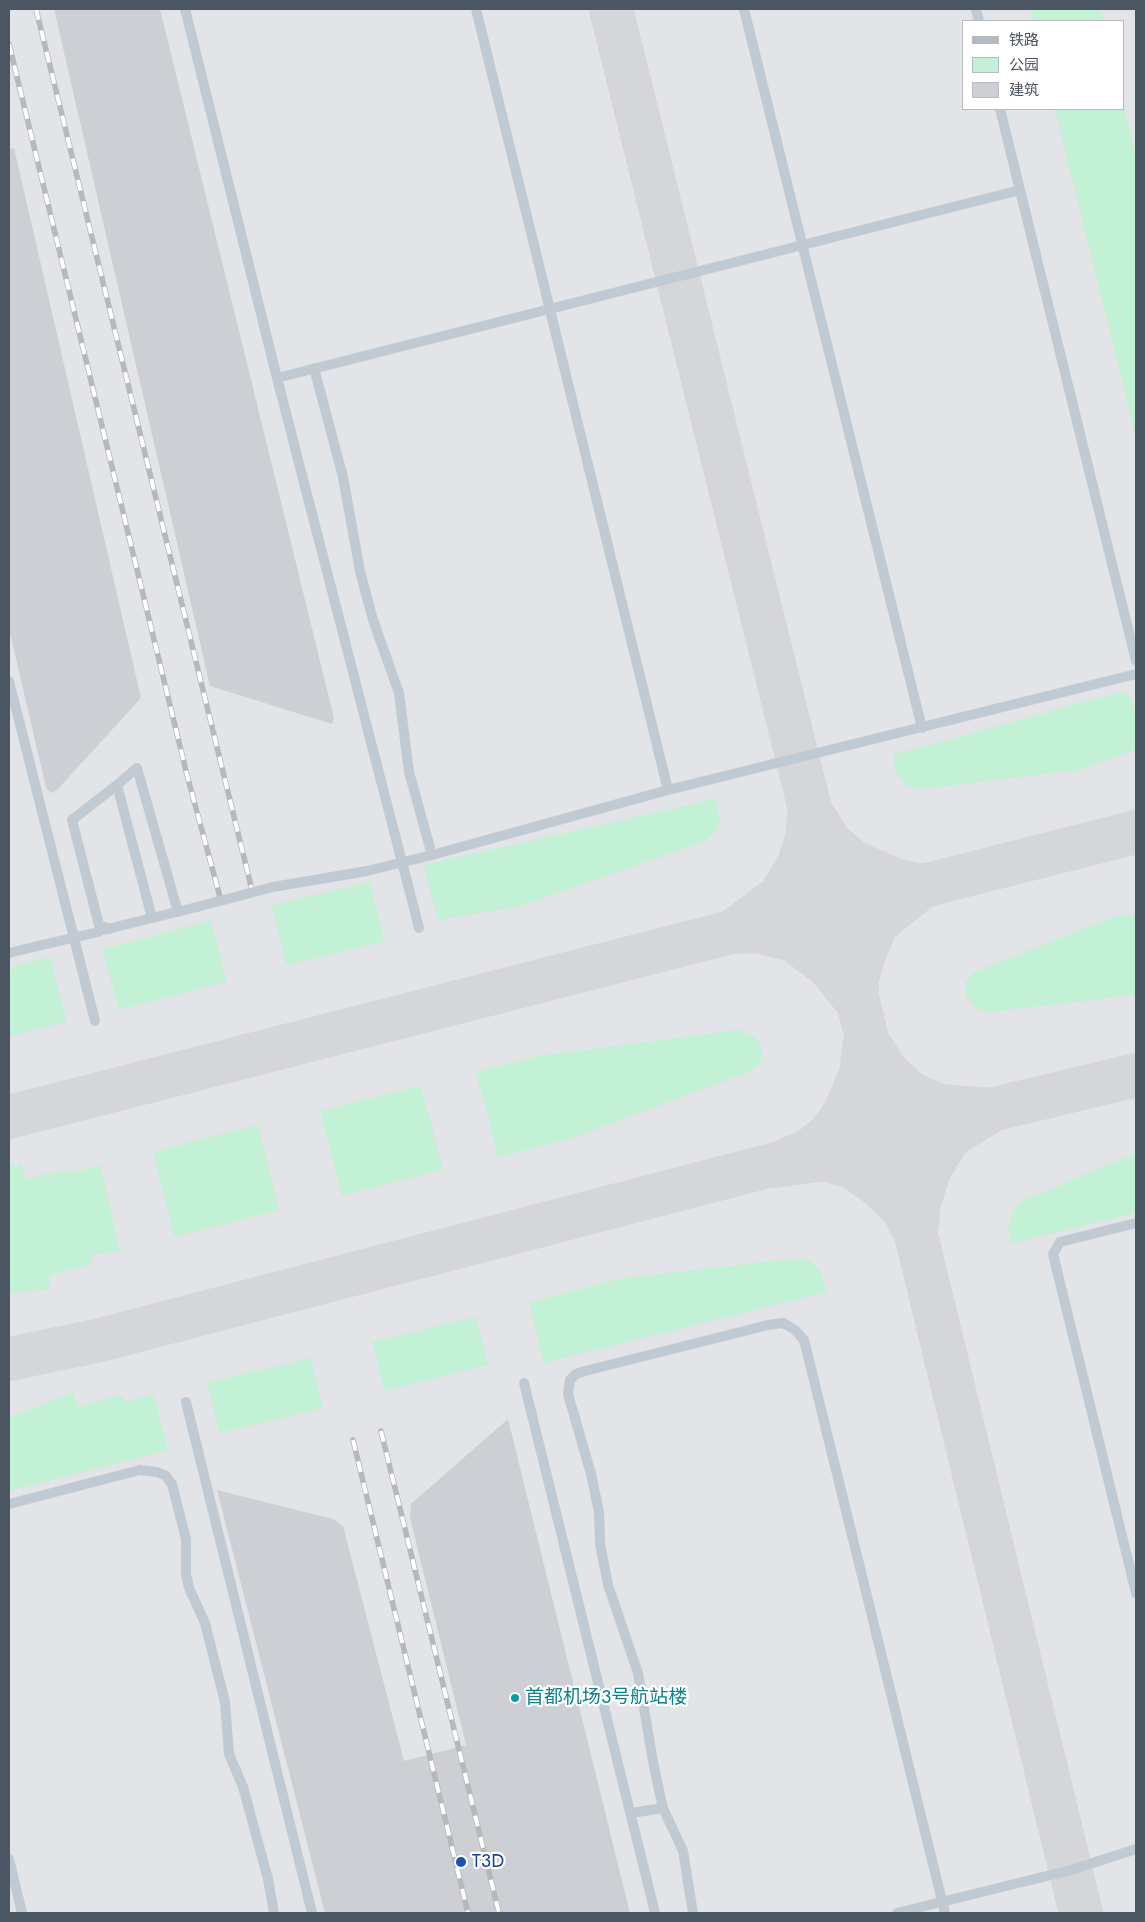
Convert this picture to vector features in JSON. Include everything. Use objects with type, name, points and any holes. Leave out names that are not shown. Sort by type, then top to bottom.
[{"type":"lane","points":[[185,9],[277,378],[419,928]]},
{"type":"lane","points":[[476,9],[668,790]]},
{"type":"lane","points":[[744,9],[922,728]]},
{"type":"lane","points":[[1000,110],[1136,660]]},
{"type":"lane","points":[[277,378],[1020,190]]},
{"type":"lane","points":[[314,368],[343,477],[360,571],[373,620],[399,693],[409,772],[432,855]]},
{"type":"lane","points":[[9,953],[273,887],[367,871],[432,855],[668,790],[1136,674]]},
{"type":"lane","points":[[9,681],[95,1021]]},
{"type":"lane","points":[[110,929],[99,925],[72,820],[137,768],[178,912]]},
{"type":"lane","points":[[116,785],[152,918]]},
{"type":"lane","points":[[1136,1222],[1060,1242],[1053,1254],[1136,1593]]},
{"type":"lane","points":[[693,1913],[683,1851],[664,1808],[654,1767],[638,1672],[608,1585],[600,1544],[599,1512],[568,1394],[570,1380],[576,1374],[585,1371],[768,1325],[783,1323],[795,1330],[804,1340],[945,1913]]},
{"type":"lane","points":[[524,1382],[632,1813],[655,1913]]},
{"type":"lane","points":[[186,1402],[312,1913]]},
{"type":"lane","points":[[9,1504],[140,1470],[157,1472],[166,1476],[172,1484],[186,1539],[186,1574],[189,1588],[205,1623],[225,1702],[229,1754],[243,1787],[268,1880],[274,1913]]},
{"type":"lane","points":[[632,1813],[664,1808]]},
{"type":"lane","points":[[897,1913],[1071,1870],[1136,1849]]},
{"type":"lane","points":[[9,1859],[22,1913]]},
{"type":"shaded area","points":[[9,9],[1136,9],[1136,1913],[9,1913]]},
{"type":"green space","points":[[1030,9],[1100,9],[1103,20],[1033,20]]},
{"type":"green space","points":[[1055,110],[1125,110],[1136,158],[1136,437]]},
{"type":"green space","points":[[1117,693],[1125,693],[1131,697],[1136,718],[1136,749],[1080,770],[922,789],[907,787],[897,774],[893,755]]},
{"type":"green space","points":[[715,799],[720,818],[716,831],[703,842],[518,907],[438,920],[424,865]]},
{"type":"green space","points":[[370,882],[384,942],[286,965],[272,905]]},
{"type":"green space","points":[[1136,914],[1136,995],[989,1012],[975,1008],[967,997],[965,982],[973,973],[1116,916]]},
{"type":"green space","points":[[211,921],[227,982],[119,1010],[103,949]]},
{"type":"green space","points":[[50,957],[67,1021],[9,1037],[9,971],[12,970],[11,967]]},
{"type":"green space","points":[[739,1030],[754,1036],[763,1049],[760,1064],[748,1072],[564,1141],[498,1157],[476,1072],[539,1056]]},
{"type":"green space","points":[[421,1086],[443,1169],[342,1196],[320,1111]]},
{"type":"green space","points":[[258,1125],[279,1210],[174,1237],[153,1152]]},
{"type":"green space","points":[[1136,1153],[1136,1213],[1012,1243],[1008,1227],[1013,1211],[1025,1200]]},
{"type":"green space","points":[[21,1163],[25,1179],[66,1170],[68,1174],[100,1165],[120,1251],[91,1255],[92,1264],[49,1275],[50,1289],[9,1294],[9,1167]]},
{"type":"green space","points":[[791,1259],[810,1261],[821,1271],[827,1292],[544,1363],[529,1302],[624,1278]]},
{"type":"green space","points":[[476,1317],[488,1365],[384,1391],[372,1342]]},
{"type":"green space","points":[[311,1358],[323,1408],[219,1433],[207,1383]]},
{"type":"green space","points":[[74,1392],[77,1407],[122,1395],[124,1402],[154,1394],[168,1450],[9,1491],[9,1418]]},
{"type":"building","points":[[54,9],[160,9],[334,718],[332,724],[210,686]]},
{"type":"building","points":[[14,148],[141,698],[56,791],[50,793],[46,787],[9,629],[9,149]]},
{"type":"building","name":"首都机场3号航站楼","points":[[508,1419],[630,1913],[325,1913],[217,1490],[333,1519],[343,1526],[404,1761],[466,1745],[410,1518],[411,1504]]},
{"type":"taxiway","points":[[611,9],[916,1235],[1081,1913]]},
{"type":"taxiway","points":[[809,815],[807,839],[799,864],[780,896],[732,932],[759,931],[795,941],[828,966],[854,998]]},
{"type":"taxiway","points":[[815,818],[830,842],[853,862],[894,880],[923,886],[877,923],[863,956],[857,979],[857,992]]},
{"type":"taxiway","points":[[9,1117],[833,906],[923,886],[1136,832]]},
{"type":"taxiway","points":[[865,1041],[861,1074],[845,1112],[830,1134],[811,1149],[775,1166],[824,1159],[854,1168],[878,1185],[904,1210],[910,1223]]},
{"type":"taxiway","points":[[874,1051],[886,1071],[910,1093],[939,1106],[993,1110],[950,1136],[930,1168],[918,1206],[917,1224]]},
{"type":"taxiway","points":[[9,1359],[96,1341],[891,1134],[1136,1075]]},
{"type":"railway","points":[[36,9],[252,890]]},
{"type":"railway","points":[[9,44],[187,775],[220,897]]},
{"type":"railway","points":[[381,1431],[499,1913]]},
{"type":"railway","points":[[353,1440],[468,1913]]},
{"type":"place","name":"首都机场3号航站楼","points":[[515,1698]]},
{"type":"place","name":"T3D","points":[[461,1862]]}]
